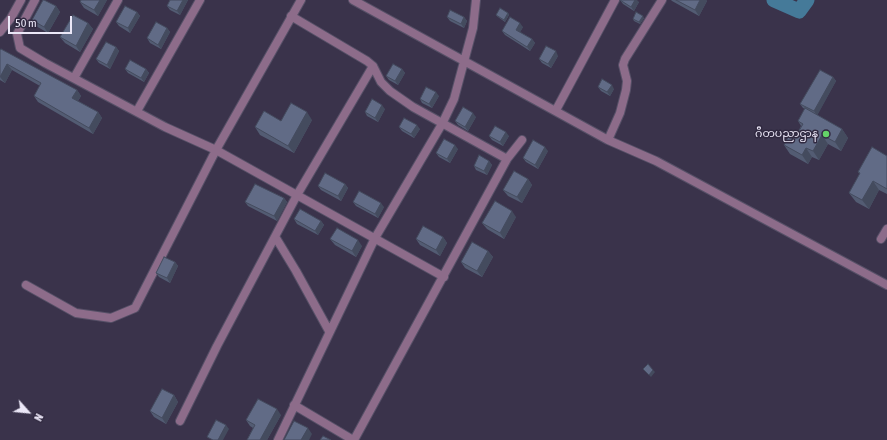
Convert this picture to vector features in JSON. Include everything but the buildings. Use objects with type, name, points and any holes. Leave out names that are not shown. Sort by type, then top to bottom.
[{"type":"street","points":[[0,32],[11,18],[21,0]]},
{"type":"street","points":[[35,0],[17,34],[20,48],[165,127],[216,150],[444,277]]},
{"type":"street","points":[[74,78],[118,0]]},
{"type":"street","points":[[137,111],[200,0]]},
{"type":"street","points":[[26,285],[76,313],[111,318],[135,308],[216,150],[301,0]]},
{"type":"street","points":[[353,0],[556,110],[608,140],[656,162],[887,285]]},
{"type":"street","points":[[278,440],[375,238],[442,124],[454,99],[473,28],[476,0]]},
{"type":"street","points":[[556,110],[615,0]]},
{"type":"street","points":[[608,140],[620,113],[626,90],[627,81],[623,65],[625,59],[662,0]]},
{"type":"street","points":[[291,16],[367,61],[373,66],[381,82],[390,91],[442,124],[507,159]]},
{"type":"street","points":[[180,420],[216,346],[276,238],[297,195],[373,66]]},
{"type":"street","points":[[294,405],[354,440],[507,159],[522,140]]},
{"type":"street","points":[[881,239],[887,229]]},
{"type":"street","points":[[276,238],[296,271],[329,332]]},
{"type":"waterway","points":[[774,0],[799,11],[807,0]]},
{"type":"place","name":"ဂီတပညာဌာန","points":[[826,134]]}]
